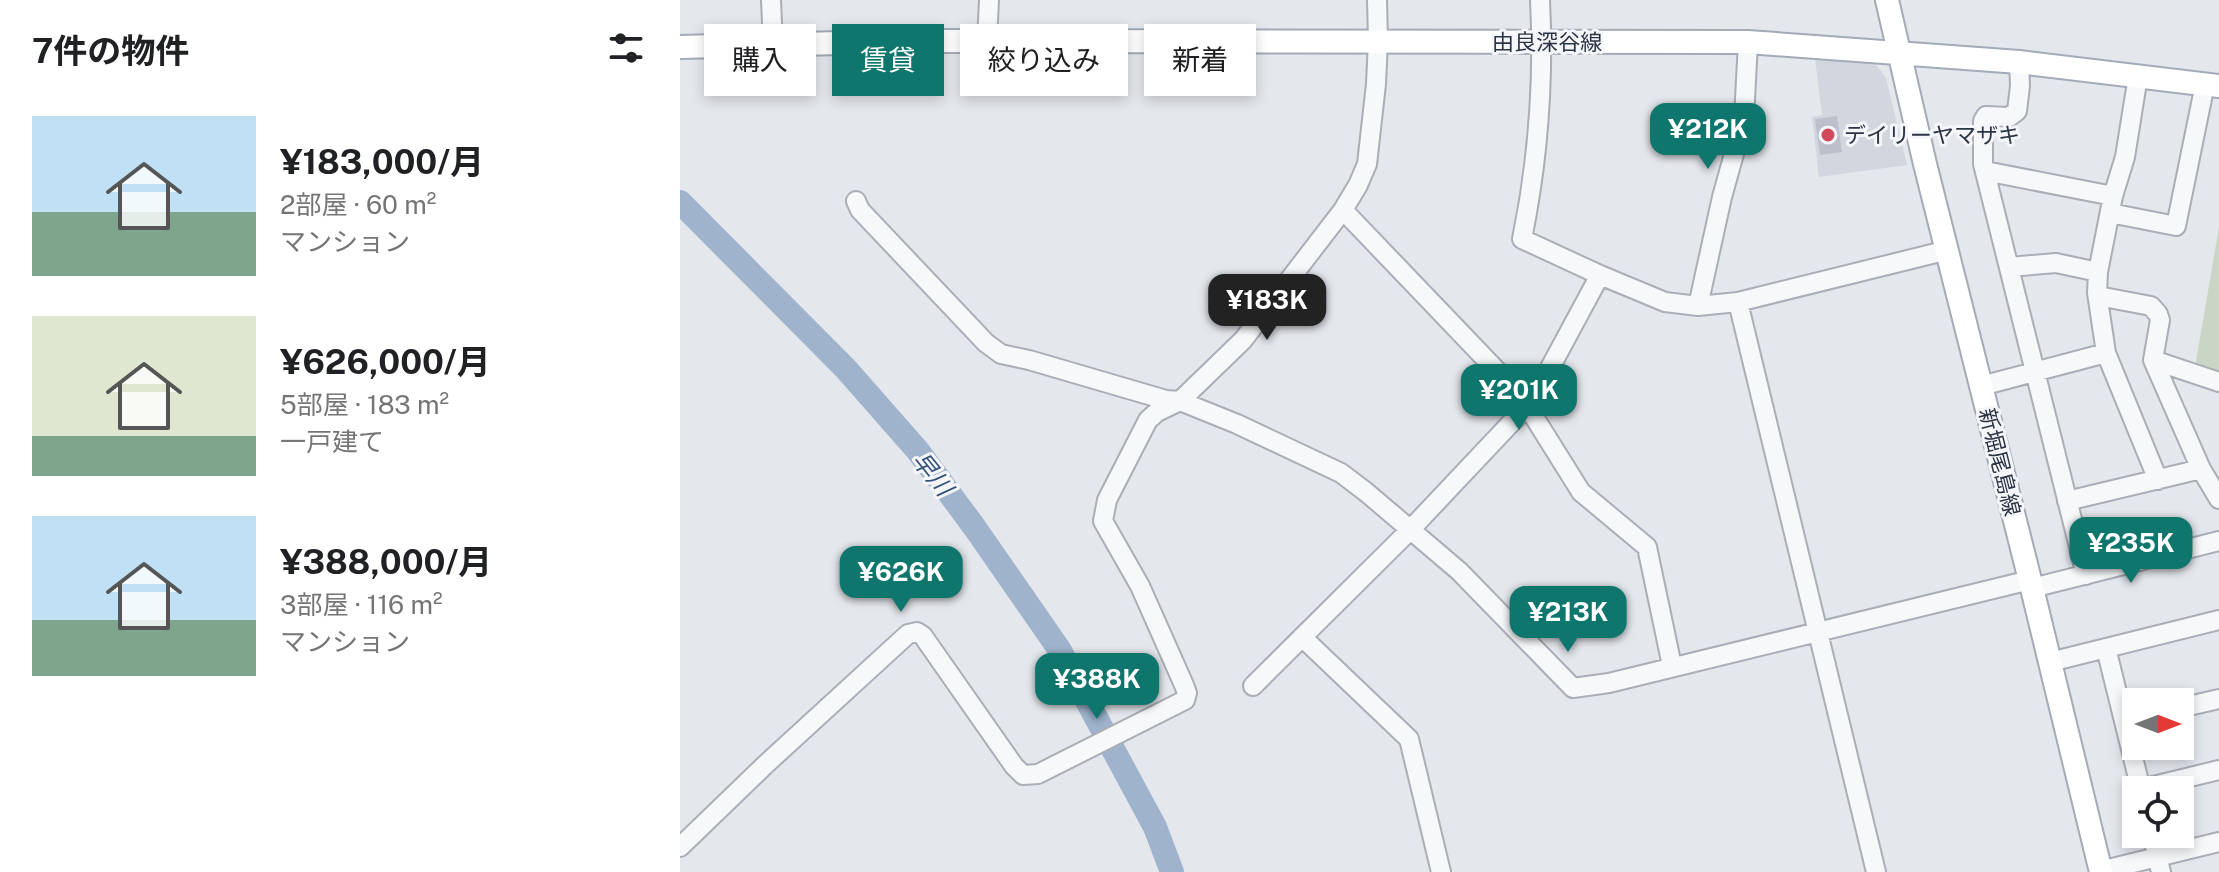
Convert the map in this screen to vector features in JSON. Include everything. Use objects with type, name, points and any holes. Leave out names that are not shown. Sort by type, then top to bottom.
[{"type":"main road","name":"新堀尾島線","points":[[1887,0],[2100,872]]},
{"type":"main road","name":"由良深谷線","points":[[816,45],[960,41]]},
{"type":"main road","name":"由良深谷線","points":[[1128,41],[1748,42],[2019,62],[2212,85]]},
{"type":"main road","name":"由良深谷線","points":[[680,47],[704,47]]},
{"type":"street","points":[[771,0],[772,24]]},
{"type":"street","points":[[988,24],[989,0]]},
{"type":"street","points":[[680,847],[908,634],[917,632],[923,636],[1023,775],[1038,774],[1185,700],[1187,693],[1184,685],[1140,586],[1103,521],[1107,500],[1148,420],[1180,401],[1243,340],[1343,210],[1367,164],[1376,84],[1377,0]]},
{"type":"street","points":[[1540,0],[1542,42],[1534,169],[1522,239],[1665,302],[1698,306],[1738,302],[1948,250]]},
{"type":"street","points":[[1698,306],[1722,197],[1744,118],[1748,42]]},
{"type":"street","points":[[2019,62],[2017,111],[2009,117],[1986,116],[1983,121],[1985,171],[2086,575]]},
{"type":"street","points":[[2138,76],[2125,157],[2098,272],[2098,296],[2106,353],[2158,480]]},
{"type":"street","points":[[1985,171],[2112,205],[2176,226],[2212,85]]},
{"type":"street","points":[[856,201],[860,210],[965,321],[1001,354],[1166,400],[1180,401],[1249,429],[1341,473],[1459,571],[1573,688],[1609,683],[2031,584],[2086,575],[2219,541]]},
{"type":"street","points":[[1343,210],[1521,396],[1581,492],[1647,547],[1672,666]]},
{"type":"street","points":[[2009,267],[2056,263],[2098,272]]},
{"type":"street","points":[[1253,686],[1410,530],[1527,406],[1600,275]]},
{"type":"street","points":[[2098,296],[2155,309],[2160,320],[2153,360],[2201,469],[2219,499]]},
{"type":"street","points":[[1738,302],[1876,872]]},
{"type":"street","points":[[1981,386],[2106,353]]},
{"type":"street","points":[[2153,360],[2219,382]]},
{"type":"street","points":[[2067,501],[2201,469]]},
{"type":"street","points":[[2050,662],[2219,620]]},
{"type":"street","points":[[1302,637],[1409,739],[1441,872]]},
{"type":"street","points":[[2106,648],[2122,696]]},
{"type":"street","points":[[2194,705],[2219,699]]},
{"type":"street","points":[[2194,776],[2219,770]]},
{"type":"street","points":[[2100,872],[2160,865],[2219,842]]},
{"type":"shaded area","points":[[1815,58],[1874,62],[1886,78],[1907,165],[1819,177],[1812,117],[1822,115]]},
{"type":"green space","points":[[2219,227],[2219,376],[2195,367]]},
{"type":"building","name":"デイリーヤマザキ","points":[[1837,116],[1842,152],[1820,155],[1815,119]]},
{"type":"waterway","name":"早川","points":[[680,202],[846,369],[918,451],[975,528],[1059,649],[1155,827],[1172,872]]},
{"type":"place","name":"デイリーヤマザキ","points":[[1828,135]]}]
